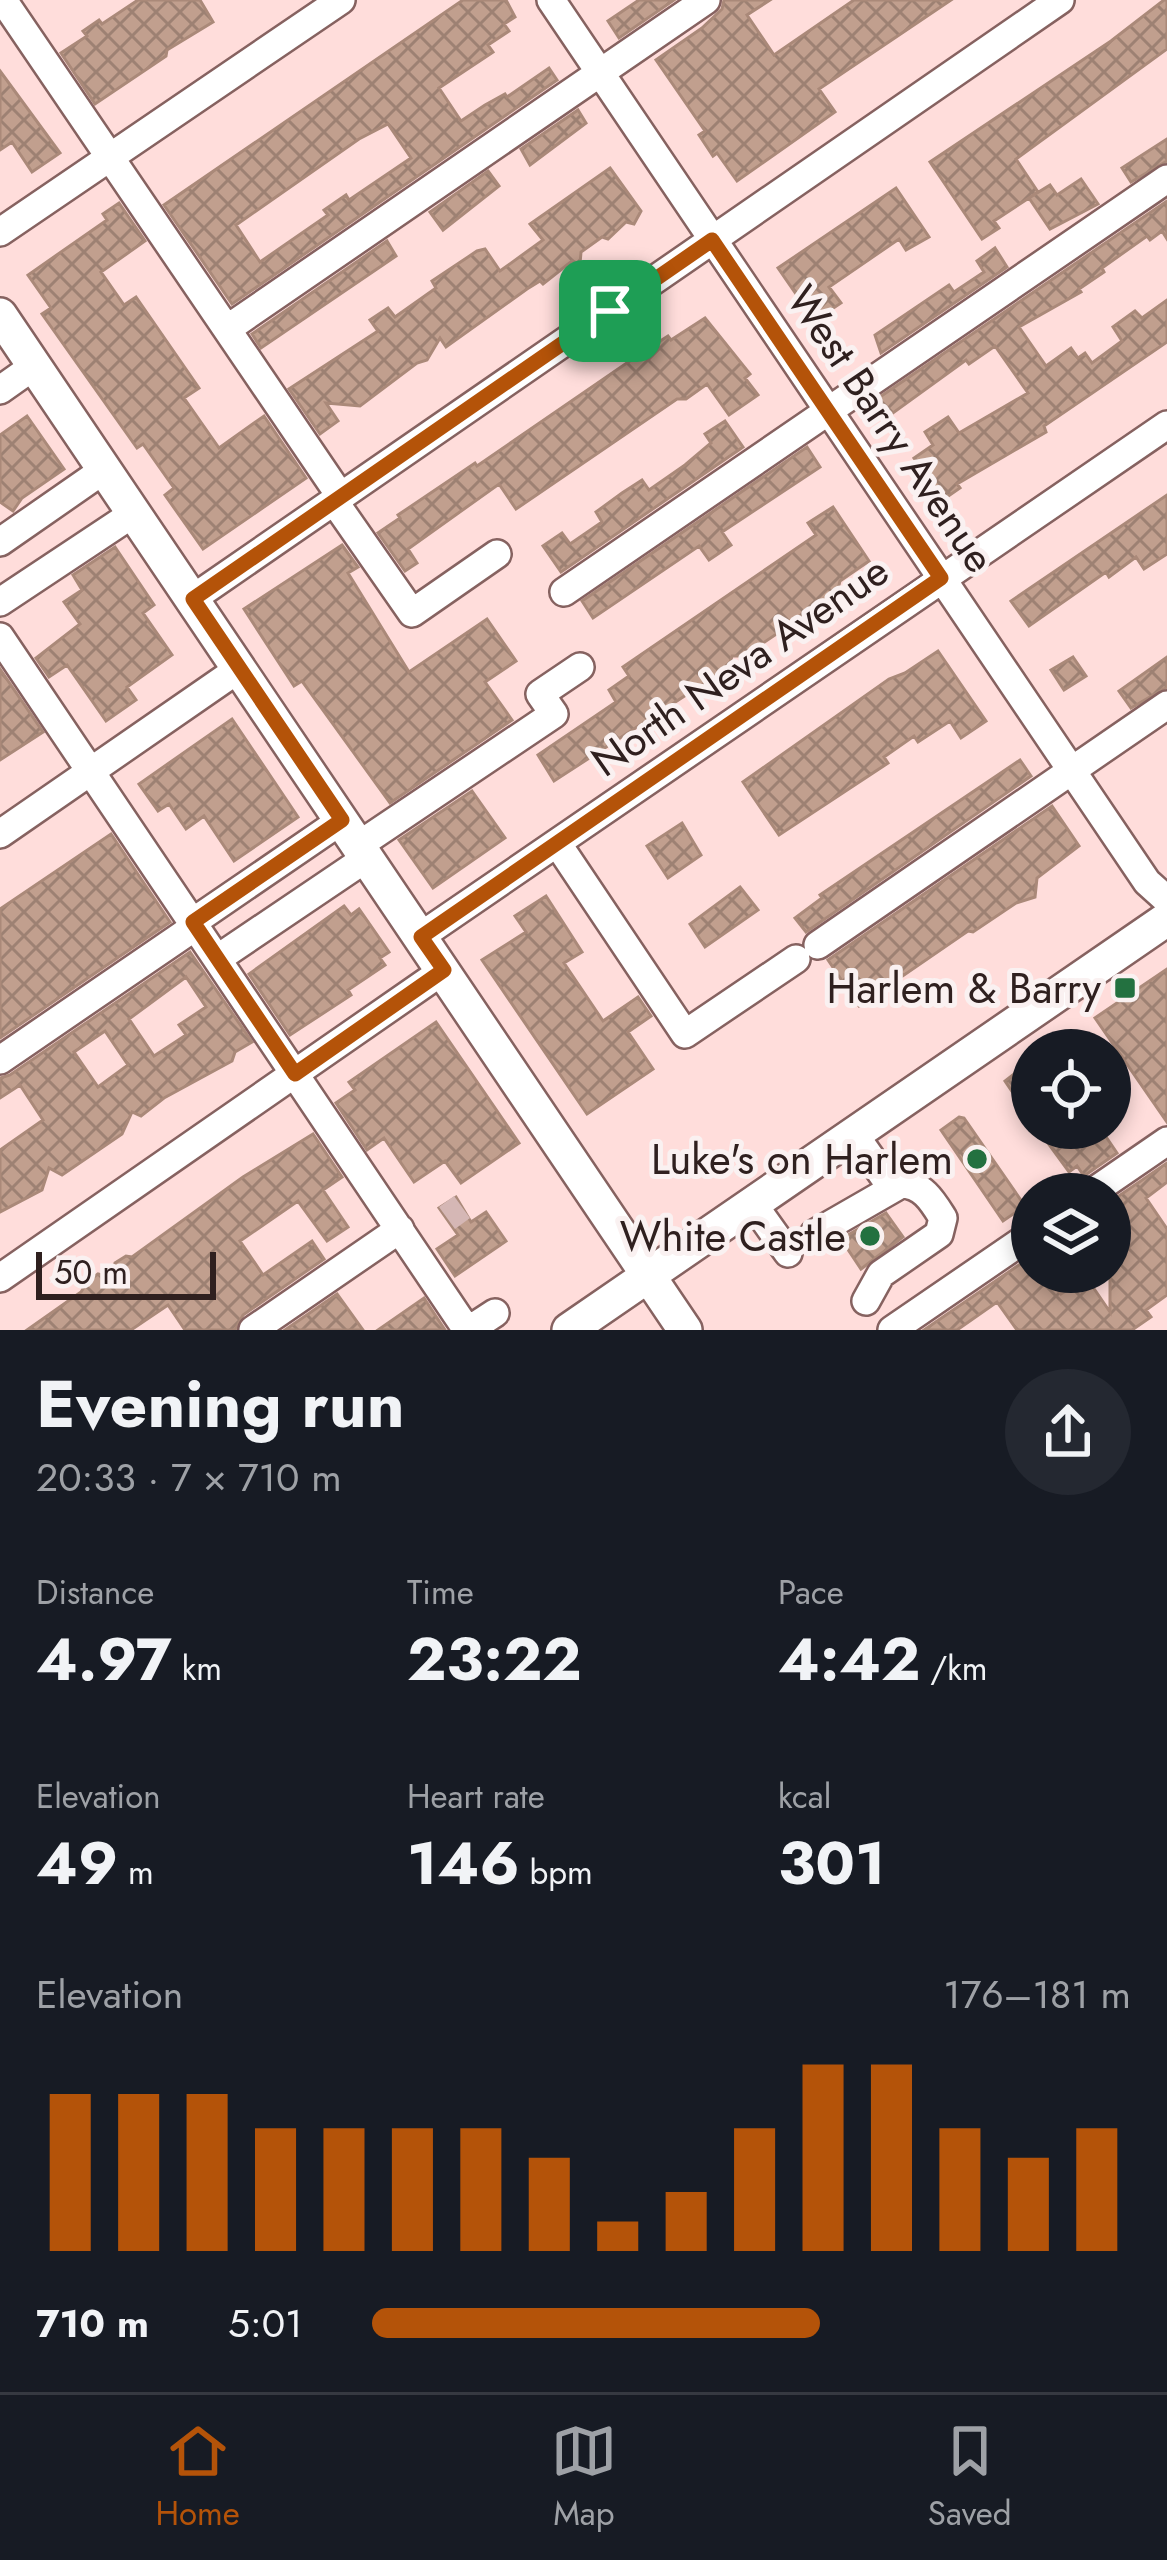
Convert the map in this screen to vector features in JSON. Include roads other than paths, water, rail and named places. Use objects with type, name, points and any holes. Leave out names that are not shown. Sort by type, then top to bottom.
[{"type":"main road","points":[[0,315],[685,1330]]},
{"type":"main road","points":[[577,1328],[1167,919]]},
{"type":"street","points":[[3,0],[412,613],[497,554]]},
{"type":"street","points":[[0,232],[341,0]]},
{"type":"street","name":"West Barry Avenue","points":[[551,0],[1147,883],[1167,900]]},
{"type":"street","points":[[226,328],[706,0]]},
{"type":"street","points":[[193,599],[1060,0]]},
{"type":"street","points":[[564,592],[1167,179]]},
{"type":"street","points":[[0,390],[34,366]]},
{"type":"street","name":"North Neva Avenue","points":[[421,937],[1167,425]]},
{"type":"street","points":[[0,542],[105,470]]},
{"type":"street","points":[[0,602],[134,513]]},
{"type":"street","points":[[0,637],[468,1330],[495,1313]]},
{"type":"street","points":[[0,1060],[194,924],[356,841],[554,714],[540,694],[580,667]]},
{"type":"street","points":[[0,833],[240,668]]},
{"type":"street","points":[[556,843],[686,1034],[1167,704]]},
{"type":"street","points":[[217,959],[356,841]]},
{"type":"street","points":[[0,1278],[444,970]]},
{"type":"street","points":[[854,1134],[887,1180]]},
{"type":"street","points":[[1121,1173],[1167,1141]]},
{"type":"street","points":[[814,1234],[901,1184],[910,1184],[931,1199],[943,1218],[939,1234],[881,1274],[866,1300]]},
{"type":"street","points":[[753,1204],[788,1253]]},
{"type":"street","points":[[254,1330],[400,1229]]},
{"type":"street","points":[[892,1330],[1011,1243]]},
{"type":"tunnel","points":[[447,1218],[462,1207]]},
{"type":"place","name":"Harlem & Barry","points":[[1125,988]]},
{"type":"place","name":"Luke's on Harlem","points":[[977,1159]]},
{"type":"place","name":"White Castle","points":[[870,1236]]}]
